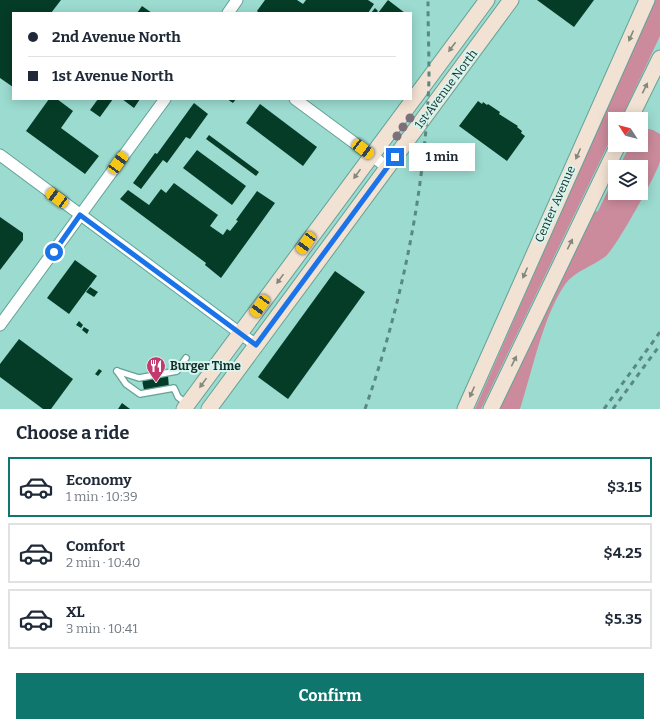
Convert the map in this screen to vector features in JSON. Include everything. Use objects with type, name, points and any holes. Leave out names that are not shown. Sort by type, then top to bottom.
[{"type":"main road","name":"1st Avenue North","points":[[186,407],[487,0]]},
{"type":"main road","points":[[491,28],[486,17],[496,0]]},
{"type":"main road","name":"1st Avenue North","points":[[209,409],[512,0]]},
{"type":"main road","name":"Center Avenue","points":[[465,409],[647,0]]},
{"type":"main road","points":[[475,16],[491,28]]},
{"type":"main road","points":[[633,112],[660,58]]},
{"type":"main road","points":[[491,409],[615,152]]},
{"type":"street","points":[[229,12],[237,0]]},
{"type":"street","points":[[0,325],[164,100]]},
{"type":"street","points":[[296,100],[387,167]]},
{"type":"street","points":[[0,155],[256,345]]},
{"type":"lane","points":[[186,358],[177,371],[139,378],[117,371],[126,384],[140,394],[174,388],[186,407]]},
{"type":"shaded area","points":[[654,0],[660,0],[660,36],[624,112],[608,112],[608,145],[481,409],[475,409]]},
{"type":"shaded area","points":[[648,129],[660,134],[660,161],[648,187],[648,160],[622,160],[626,152],[648,152]]},
{"type":"shaded area","points":[[608,190],[608,200],[641,200],[627,226],[606,256],[573,277],[564,286],[550,313],[544,329],[520,409],[499,409],[594,212],[598,211]]},
{"type":"building","points":[[0,0],[61,0],[52,12],[12,12],[12,86],[0,78]]},
{"type":"building","points":[[265,0],[297,0],[303,4],[306,0],[368,0],[374,4],[369,12],[257,11]]},
{"type":"building","points":[[388,0],[404,12],[379,12]]},
{"type":"building","points":[[537,0],[594,0],[574,27]]},
{"type":"building","points":[[142,6],[151,12],[138,12]]},
{"type":"building","points":[[375,8],[378,11],[377,12],[372,12]]},
{"type":"building","points":[[48,100],[58,100],[73,111],[61,128],[99,156],[85,174],[26,131]]},
{"type":"building","points":[[97,100],[112,100],[100,117],[90,110]]},
{"type":"building","points":[[123,100],[139,100],[134,108]]},
{"type":"building","points":[[228,100],[235,100],[233,103]]},
{"type":"building","points":[[478,101],[482,104],[483,102],[487,105],[488,104],[500,112],[499,114],[518,126],[517,127],[522,131],[521,133],[525,136],[507,161],[459,126]]},
{"type":"building","points":[[194,103],[208,114],[190,139],[186,137],[167,163],[163,160],[141,189],[133,183],[155,153],[157,154]]},
{"type":"building","points":[[260,104],[317,147],[303,166],[246,123]]},
{"type":"building","points":[[209,135],[259,172],[256,176],[206,139]]},
{"type":"building","points":[[197,150],[246,186],[232,205],[183,168]]},
{"type":"building","points":[[174,183],[218,215],[210,226],[223,235],[227,229],[230,231],[238,221],[236,220],[257,191],[275,203],[221,278],[205,265],[206,263],[120,199],[128,190],[149,205],[161,189],[166,193]]},
{"type":"building","points":[[0,217],[23,233],[23,240],[0,270]]},
{"type":"building","points":[[75,260],[97,276],[69,314],[47,298]]},
{"type":"building","points":[[335,271],[365,292],[288,399],[258,377]]},
{"type":"building","points":[[90,287],[98,292],[94,297],[86,292]]},
{"type":"building","points":[[79,321],[83,325],[81,328],[76,325]]},
{"type":"building","points":[[84,327],[89,330],[87,334],[82,330]]},
{"type":"building","points":[[19,339],[73,379],[51,409],[43,409],[0,377],[0,364]]},
{"type":"building","points":[[99,369],[102,371],[98,376],[95,374]]},
{"type":"building","name":"Burger Time","points":[[165,373],[165,376],[168,376],[169,388],[162,389],[162,387],[144,390],[142,380],[162,377],[161,374]]},
{"type":"building","points":[[122,403],[130,409],[118,409]]},
{"type":"railway","points":[[365,409],[390,329],[417,205],[427,121],[429,79],[428,0]]},
{"type":"railway","points":[[604,409],[660,332]]},
{"type":"railway","points":[[613,409],[660,345]]},
{"type":"place","name":"Burger Time","points":[[156,383]]},
{"type":"route","points":[[54,252],[80,215],[256,345],[395,157]]}]
